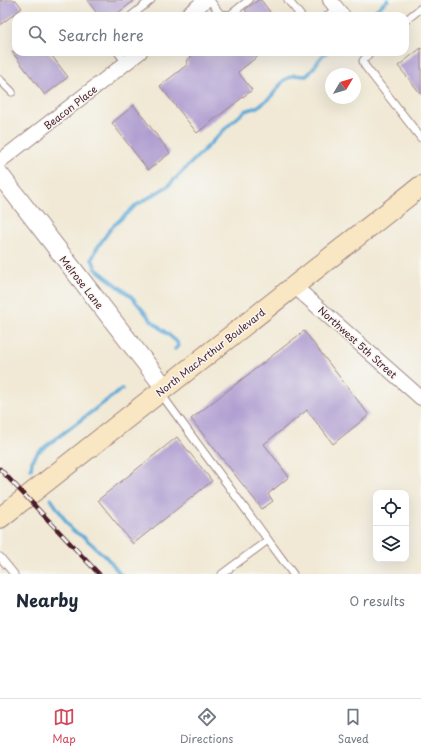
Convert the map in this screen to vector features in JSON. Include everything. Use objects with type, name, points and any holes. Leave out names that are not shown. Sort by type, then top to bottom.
[{"type":"main road","name":"North MacArthur Boulevard","points":[[0,518],[421,186]]},
{"type":"street","points":[[191,12],[206,0]]},
{"type":"street","name":"Beacon Place","points":[[0,161],[122,57]]},
{"type":"street","name":"Melrose Lane","points":[[0,175],[162,390]]},
{"type":"street","name":"Northwest 5th Street","points":[[294,286],[421,398]]},
{"type":"lane","points":[[136,12],[151,0]]},
{"type":"lane","points":[[206,0],[218,12]]},
{"type":"lane","points":[[234,12],[249,0]]},
{"type":"lane","points":[[288,0],[298,12]]},
{"type":"lane","points":[[409,18],[421,8]]},
{"type":"lane","points":[[367,56],[363,61],[365,66],[420,133]]},
{"type":"lane","points":[[0,80],[12,92]]},
{"type":"lane","points":[[162,390],[293,574]]},
{"type":"lane","points":[[222,574],[268,540]]},
{"type":"lane","points":[[0,557],[14,574]]},
{"type":"building","points":[[0,0],[16,0],[22,8],[17,12],[12,12],[12,16],[0,25]]},
{"type":"building","points":[[87,0],[135,0],[119,12],[96,12]]},
{"type":"building","points":[[258,0],[261,0],[270,12],[246,12],[245,10]]},
{"type":"building","points":[[421,48],[421,94],[398,66]]},
{"type":"building","points":[[15,56],[52,56],[68,77],[45,95]]},
{"type":"building","points":[[192,56],[258,56],[238,72],[252,90],[197,133],[160,86],[188,64],[186,61]]},
{"type":"building","points":[[134,105],[170,153],[148,170],[112,123]]},
{"type":"building","points":[[304,331],[369,415],[333,444],[307,410],[264,444],[289,477],[268,494],[273,501],[262,509],[191,419]]},
{"type":"building","points":[[177,437],[212,481],[133,544],[98,500]]},
{"type":"waterway","points":[[373,12],[388,0]]},
{"type":"waterway","points":[[175,349],[178,346],[177,342],[151,320],[132,297],[96,269],[92,259],[97,248],[111,228],[135,206],[168,186],[245,111],[257,107],[270,98],[284,80],[294,75],[306,76],[322,56]]},
{"type":"waterway","points":[[31,469],[32,461],[38,452],[122,389]]},
{"type":"waterway","points":[[51,499],[72,530],[85,538],[107,558],[120,574]]},
{"type":"railway","points":[[0,469],[99,574]]}]
